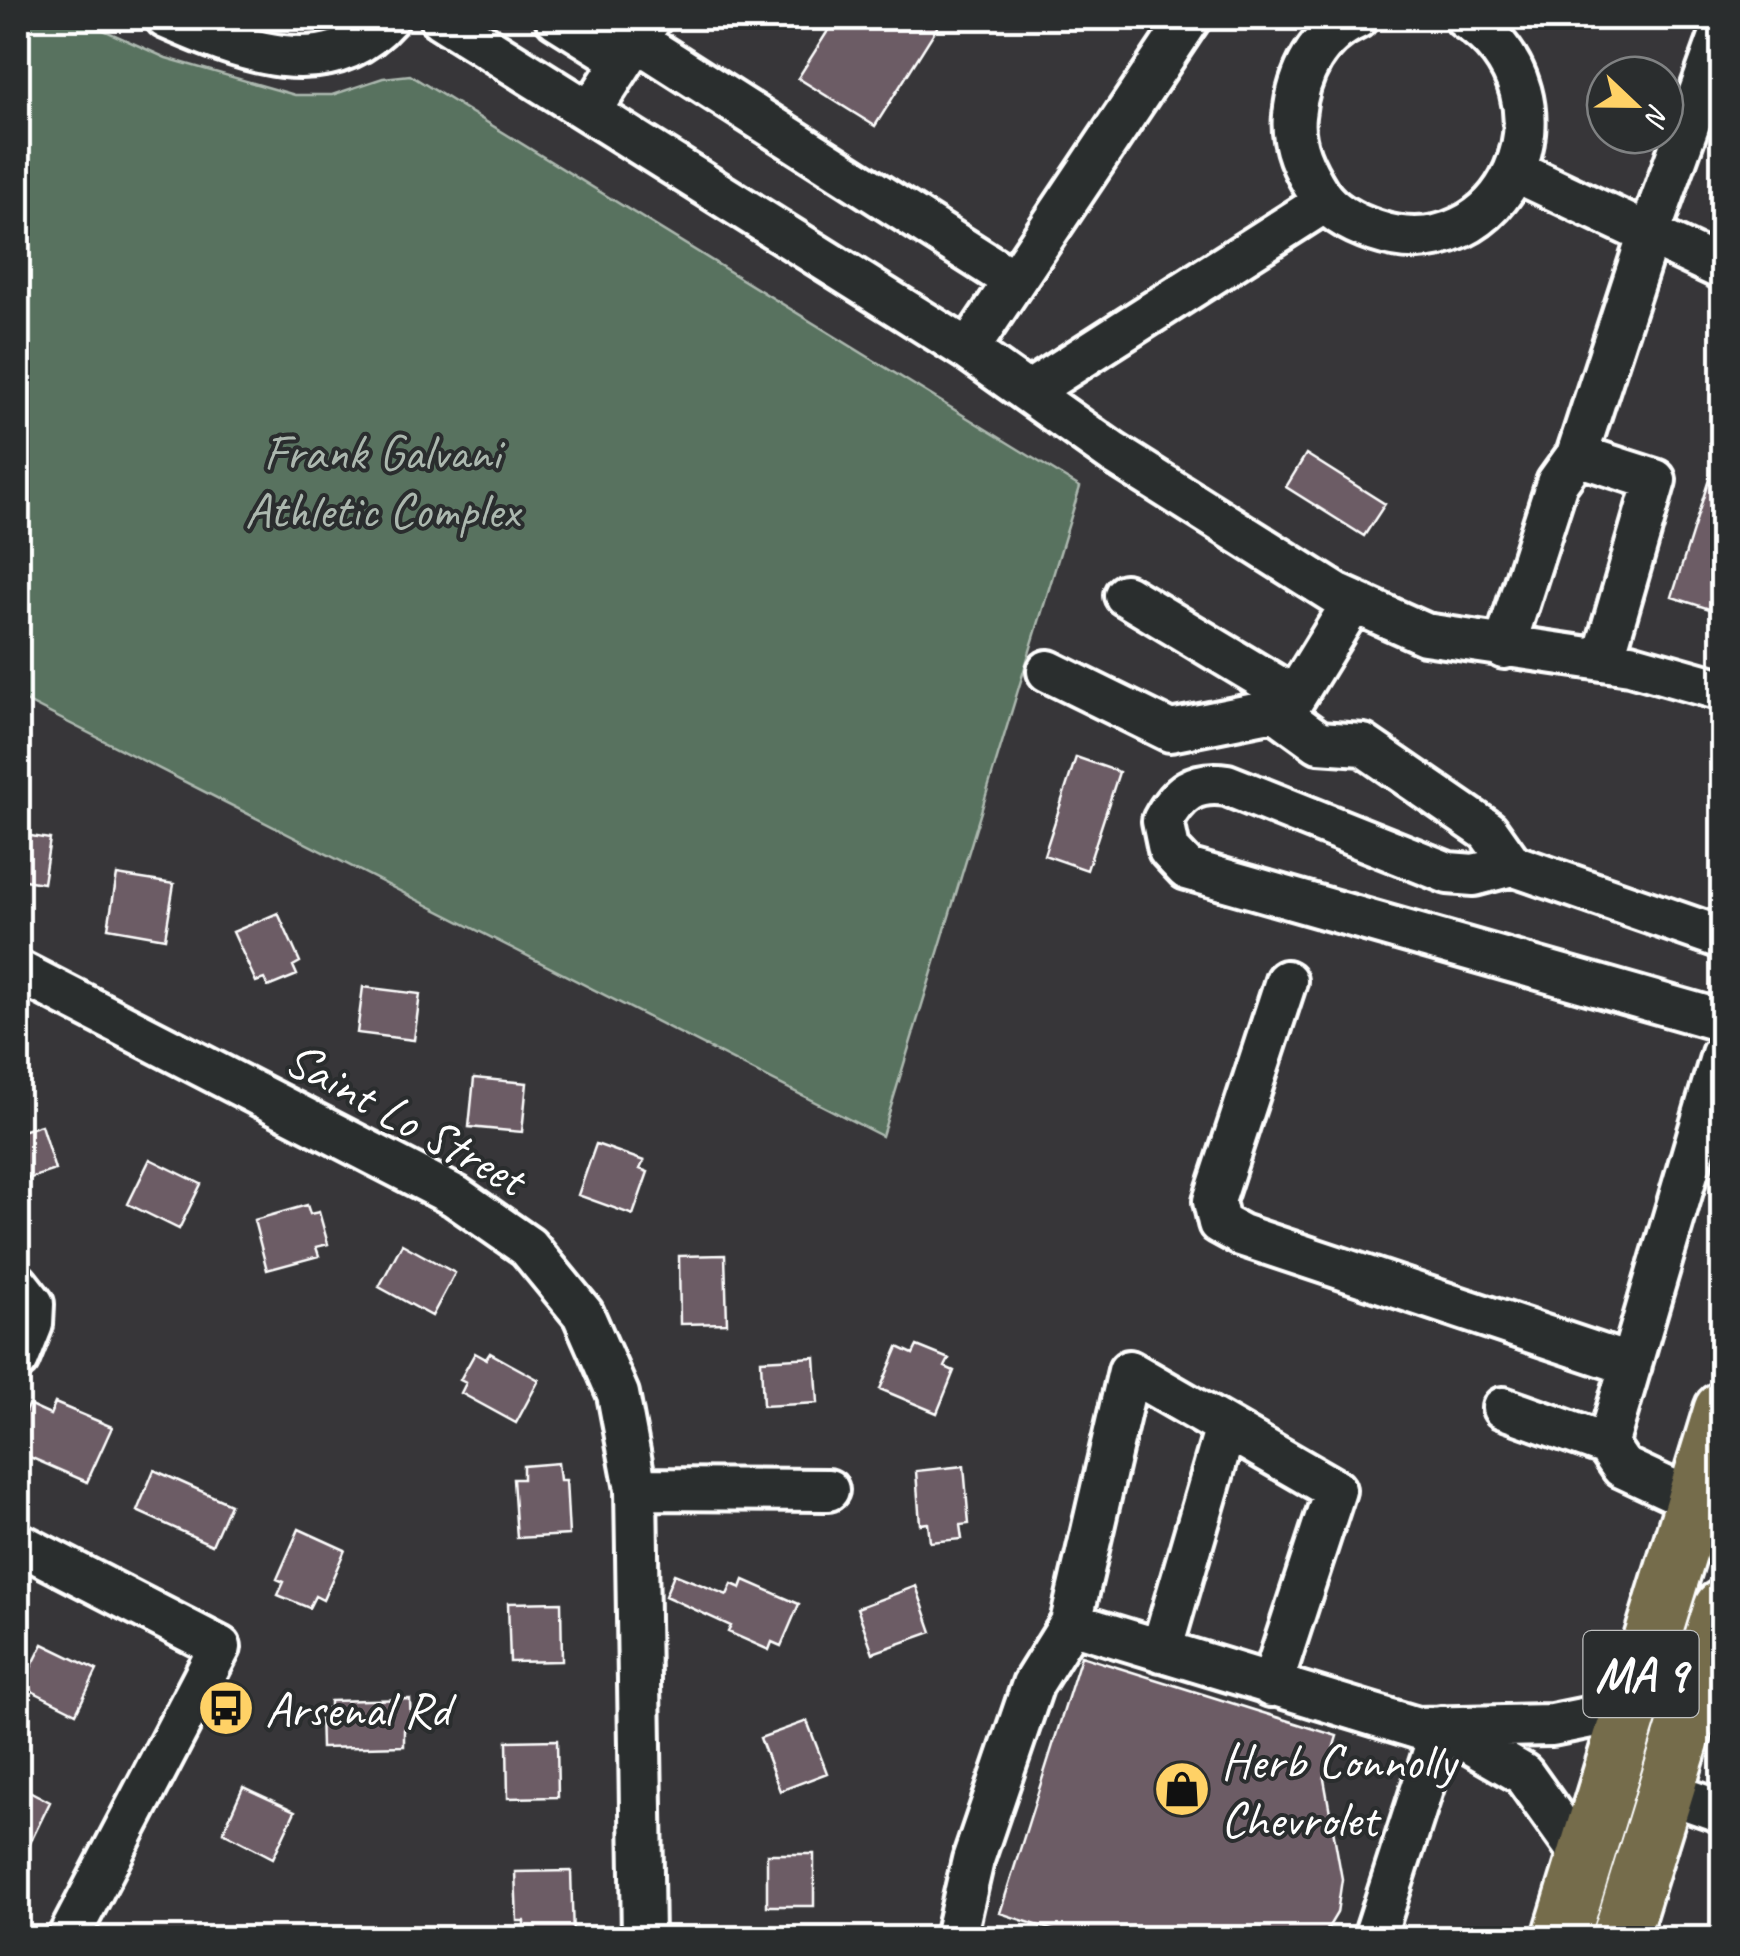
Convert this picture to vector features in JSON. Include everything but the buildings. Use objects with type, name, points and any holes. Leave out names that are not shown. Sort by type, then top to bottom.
[{"type":"highway","name":"MA 9","points":[[1560,1938],[1722,1410]]},
{"type":"highway","name":"MA 9","points":[[1623,1938],[1722,1608]]},
{"type":"street","points":[[166,18],[299,58],[326,58],[348,51],[388,18]]},
{"type":"street","points":[[440,18],[968,350],[1113,452],[1354,602],[1425,634],[1604,660],[1722,690]]},
{"type":"street","points":[[556,18],[637,39],[1014,282]]},
{"type":"street","points":[[968,350],[1190,18]]},
{"type":"street","points":[[1356,18],[1343,24],[1314,52],[1297,88],[1292,128],[1302,168],[1324,202],[1354,224],[1390,236],[1428,236],[1464,225],[1494,202],[1515,171],[1526,135],[1525,97],[1512,62],[1488,32],[1465,18]]},
{"type":"street","points":[[1504,648],[1557,482],[1577,456],[1648,236],[1722,31]]},
{"type":"street","points":[[591,111],[637,39]]},
{"type":"street","points":[[1515,171],[1722,269]]},
{"type":"street","points":[[1028,392],[1324,202]]},
{"type":"street","points":[[1577,456],[1655,480],[1604,660]]},
{"type":"street","points":[[1124,594],[1278,687],[1279,713]]},
{"type":"street","points":[[1279,713],[1354,602]]},
{"type":"street","points":[[1048,671],[1170,731],[1279,713],[1319,742],[1362,745],[1488,831],[1512,865]]},
{"type":"street","points":[[1722,938],[1512,865],[1474,875],[1448,873],[1227,785],[1205,782],[1176,796],[1163,821],[1169,850],[1188,869],[1722,1021]]},
{"type":"street","name":"Saint Lo Street","points":[[18,971],[455,1196],[528,1247],[583,1314],[618,1394],[636,1489],[643,1938]]},
{"type":"street","points":[[1286,981],[1214,1201],[1219,1222],[1241,1235],[1631,1365]]},
{"type":"street","points":[[1607,1445],[1722,1054]]},
{"type":"street","points":[[18,1285],[33,1304],[32,1324],[18,1359]]},
{"type":"street","points":[[955,1938],[973,1860],[1033,1684],[1071,1623],[1129,1372],[1335,1490],[1271,1686]]},
{"type":"street","points":[[1502,1408],[1607,1445],[1622,1467],[1694,1501]]},
{"type":"street","points":[[1161,1652],[1226,1427]]},
{"type":"street","points":[[636,1489],[828,1490]]},
{"type":"street","points":[[18,1543],[220,1647],[68,1938]]},
{"type":"street","points":[[1071,1623],[1417,1728],[1552,1724],[1631,1709]]},
{"type":"street","points":[[1442,1728],[1523,1774],[1584,1861]]},
{"type":"street","points":[[1374,1938],[1442,1728]]},
{"type":"street","points":[[1665,1792],[1722,1812]]},
{"type":"green space","name":"Frank Galvani Athletic Complex","points":[[18,18],[77,18],[166,58],[295,95],[332,95],[383,78],[410,75],[1080,487],[882,1136],[18,697]]},
{"type":"place","name":"Arsenal Rd","points":[[226,1708]]},
{"type":"place","name":"Herb Connolly Chevrolet","points":[[1182,1789]]}]
